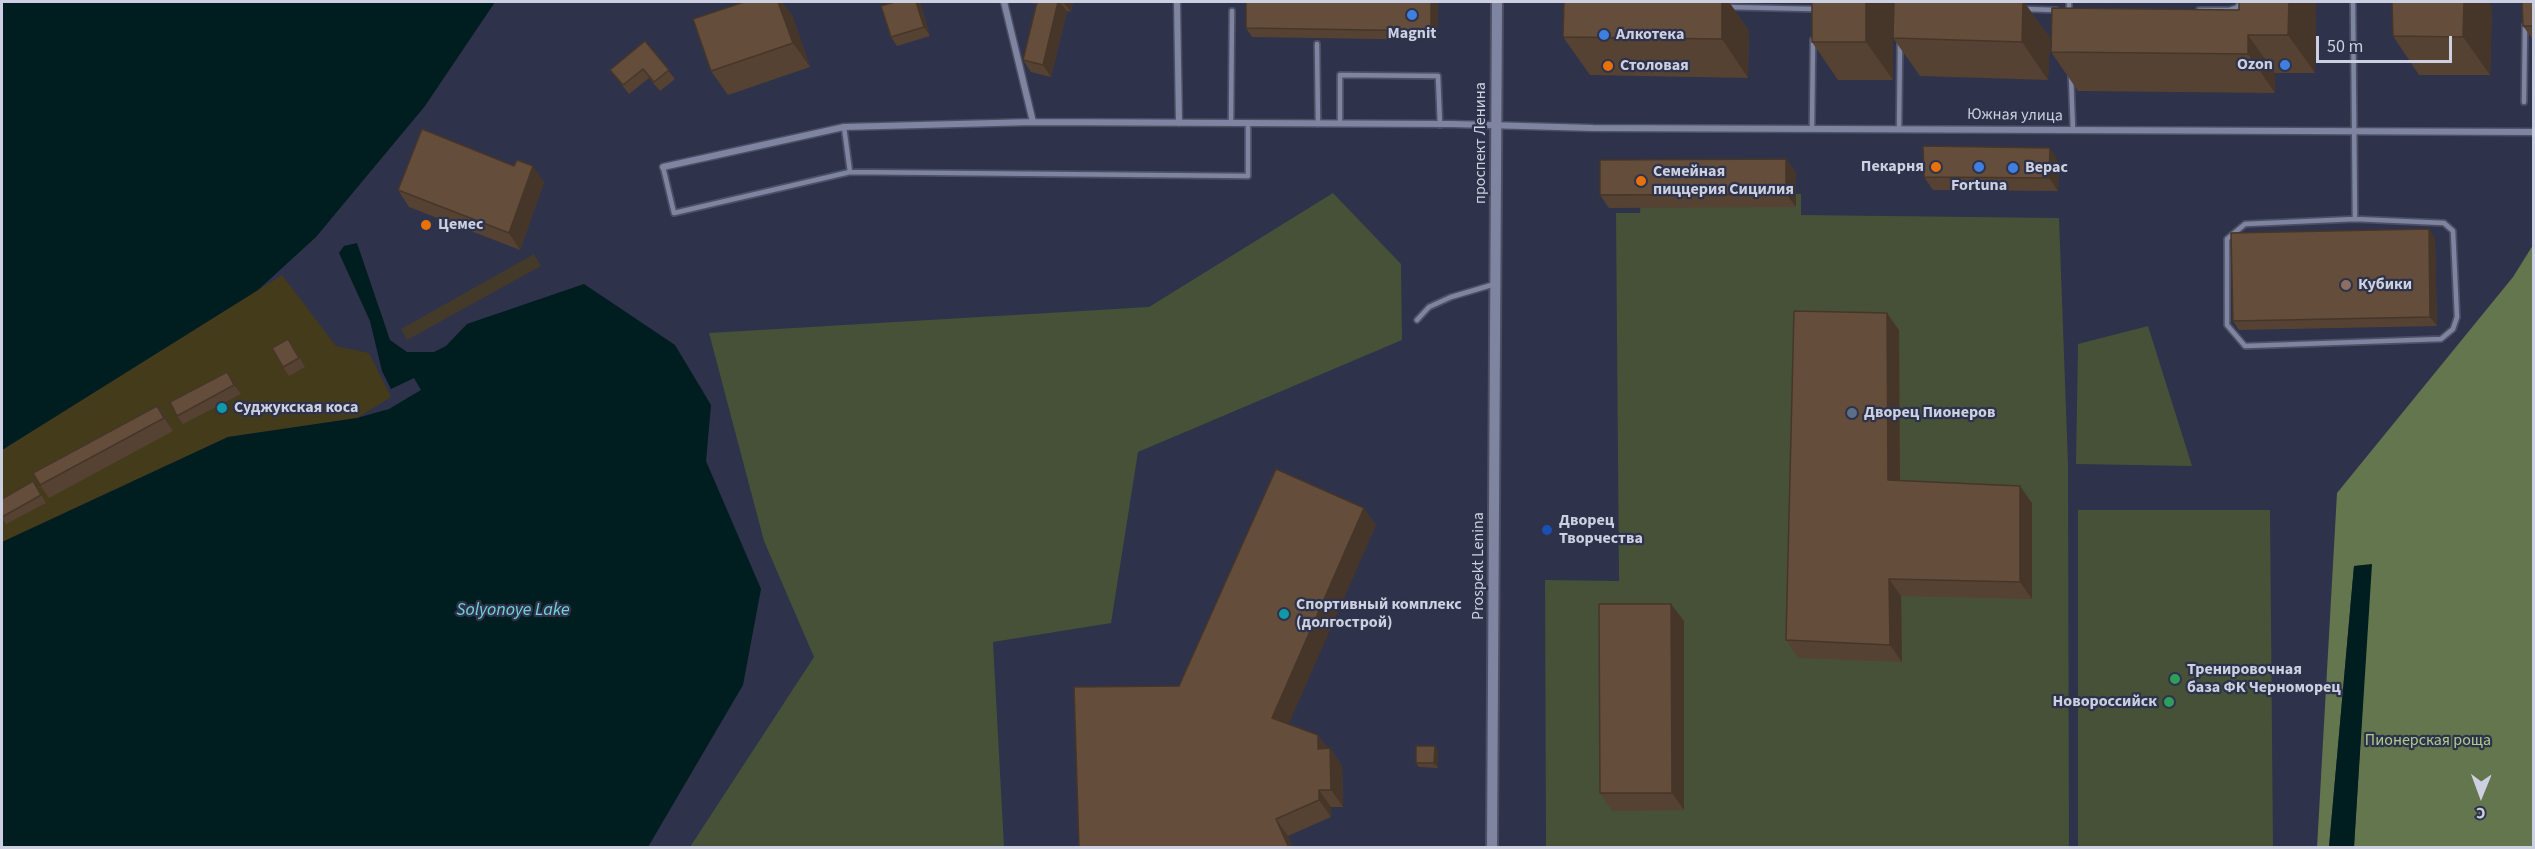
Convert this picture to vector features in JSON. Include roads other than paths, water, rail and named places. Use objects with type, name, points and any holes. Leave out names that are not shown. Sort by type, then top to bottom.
[{"type":"street","points":[[1004,2],[1033,122]]},
{"type":"street","points":[[1177,2],[1179,123]]},
{"type":"street","name":"проспект Ленина","points":[[1495,284],[1497,2]]},
{"type":"street","name":"Южная улица","points":[[663,167],[844,127],[1033,122],[2534,132]]},
{"type":"street","name":"Prospekt Lenina","points":[[1492,848],[1495,284]]},
{"type":"lane","points":[[1813,2],[1813,20]]},
{"type":"lane","points":[[2069,2],[2069,22]]},
{"type":"lane","points":[[2195,10],[2229,10],[2236,8],[2242,2]]},
{"type":"lane","points":[[2353,2],[2355,219]]},
{"type":"lane","points":[[1721,7],[1813,9]]},
{"type":"lane","points":[[2013,9],[2080,10]]},
{"type":"lane","points":[[1231,123],[1232,11]]},
{"type":"lane","points":[[2524,102],[2525,13]]},
{"type":"lane","points":[[1812,128],[1813,31]]},
{"type":"lane","points":[[1899,129],[1900,31]]},
{"type":"lane","points":[[1317,44],[1317,124]]},
{"type":"lane","points":[[2071,70],[2073,130]]},
{"type":"lane","points":[[1340,124],[1340,75],[1362,75],[1438,76],[1440,124]]},
{"type":"lane","points":[[663,167],[674,213],[850,172],[1248,176],[1248,123]]},
{"type":"lane","points":[[844,127],[850,172]]},
{"type":"lane","points":[[2355,219],[2444,223],[2453,231],[2457,317],[2453,329],[2441,339],[2245,346],[2227,325],[2227,239],[2245,224],[2355,219]]},
{"type":"lane","points":[[1417,320],[1429,307],[1437,303],[1495,284]]},
{"type":"water","points":[[2,2],[495,2],[425,106],[316,237],[258,290],[2,450]]},
{"type":"water","name":"Solyonoye Lake","points":[[357,243],[390,340],[407,352],[434,352],[446,346],[467,324],[584,284],[675,345],[711,405],[706,461],[761,589],[743,685],[648,847],[2,847],[2,542],[228,437],[357,418],[389,409],[421,390],[414,378],[391,389],[382,371],[370,321],[339,253],[344,246]]},
{"type":"water","points":[[2372,564],[2354,847],[2329,847],[2354,566]]},
{"type":"place","name":"Magnit","points":[[1412,15]]},
{"type":"place","name":"Алкотека","points":[[1604,35]]},
{"type":"place","name":"Ozon","points":[[2285,65]]},
{"type":"place","name":"Столовая","points":[[1608,66]]},
{"type":"place","name":"Пекарня","points":[[1936,167]]},
{"type":"place","name":"Fortuna","points":[[1979,167]]},
{"type":"place","name":"Верас","points":[[2013,168]]},
{"type":"place","name":"Семейная пиццерия Сицилия","points":[[1641,181]]},
{"type":"place","name":"Цемес","points":[[426,225]]},
{"type":"place","name":"Кубики","points":[[2346,285]]},
{"type":"place","name":"Суджукская коса","points":[[222,408]]},
{"type":"place","name":"Дворец Пионеров","points":[[1852,413]]},
{"type":"place","name":"Дворец Творчества","points":[[1547,530]]},
{"type":"place","name":"Спортивный комплекс (долгострой)","points":[[1284,614]]},
{"type":"place","name":"Тренировочная база ФК Черноморец","points":[[2175,679]]},
{"type":"place","name":"Новороссийск","points":[[2169,702]]},
{"type":"park label","name":"Пионерская роща","points":[[2428,741]]}]
